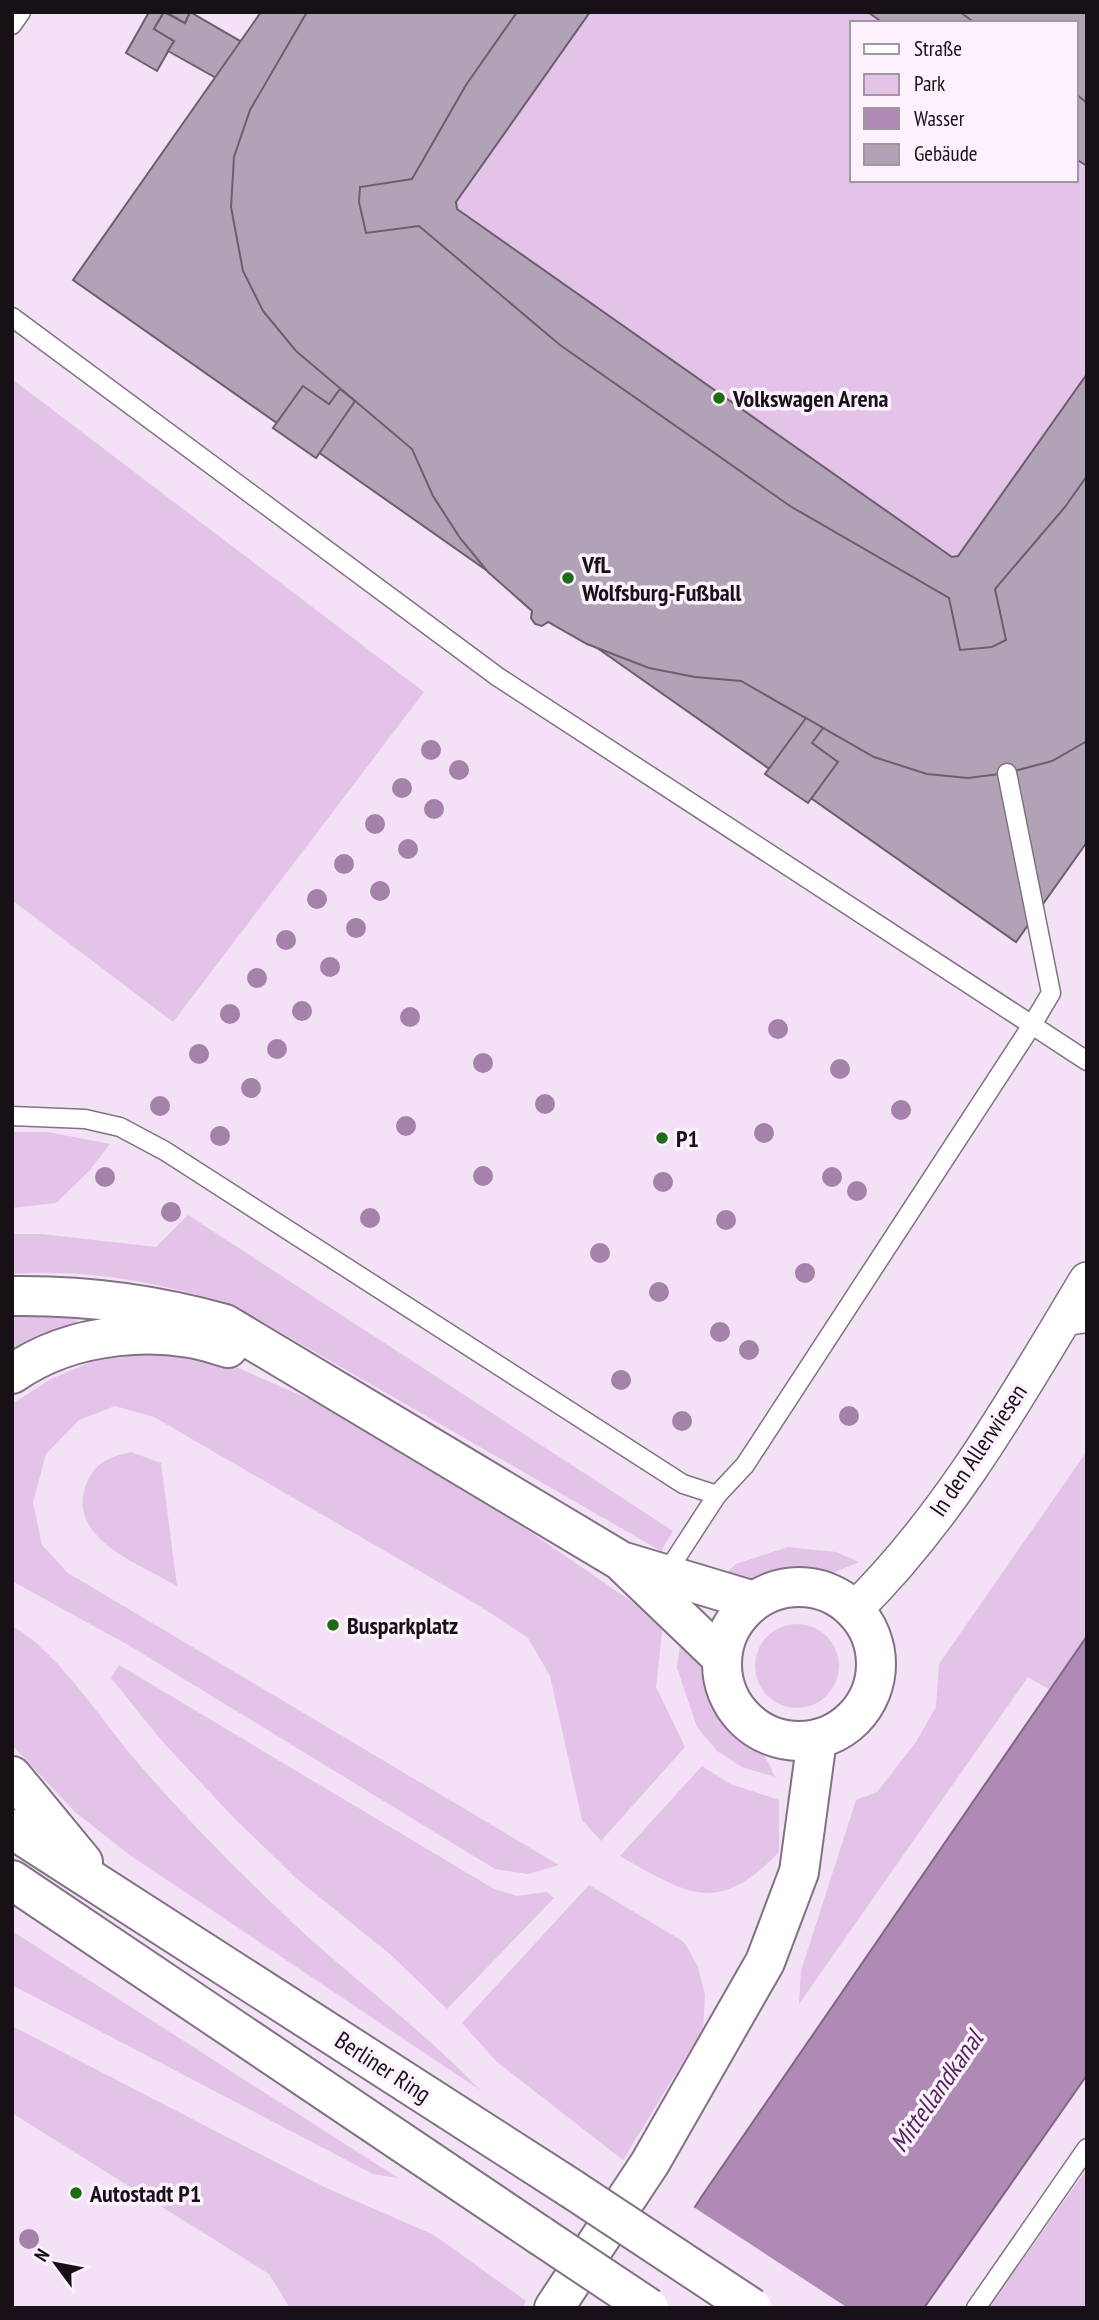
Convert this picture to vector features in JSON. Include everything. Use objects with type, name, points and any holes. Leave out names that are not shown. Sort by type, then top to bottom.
[{"type":"main road","points":[[12,1296],[102,1299],[178,1311],[225,1324],[621,1561],[754,1601]]},
{"type":"main road","points":[[12,1374],[35,1358],[85,1341],[145,1335],[217,1344],[320,1380]]},
{"type":"main road","points":[[621,1561],[722,1658]]},
{"type":"main road","points":[[804,1587],[822,1590],[855,1609],[867,1626],[874,1645],[874,1681],[863,1708],[844,1727],[817,1739],[794,1741],[774,1738],[746,1722],[726,1690],[722,1658],[729,1630],[754,1601],[780,1589],[804,1587]]},
{"type":"main road","points":[[554,2308],[650,2163],[765,1962],[799,1872],[817,1739]]},
{"type":"main road","points":[[12,1776],[106,1891]]},
{"type":"main road","name":"Berliner Ring","points":[[12,1829],[752,2308]]},
{"type":"main road","points":[[12,1880],[649,2308]]},
{"type":"street","name":"In den Allerwiesen","points":[[855,1609],[887,1578],[1072,1325],[1087,1280]]},
{"type":"lane","points":[[12,25],[21,12]]},
{"type":"lane","points":[[12,317],[498,677],[1087,1061]]},
{"type":"lane","points":[[665,1576],[717,1495],[751,1455],[1052,993],[1007,774]]},
{"type":"lane","points":[[12,1116],[85,1119],[120,1127],[154,1145],[684,1484],[717,1495]]},
{"type":"lane","points":[[976,2308],[1087,2148]]},
{"type":"green space","name":"Volkswagen Arena","points":[[307,12],[1087,12],[1087,741],[612,656],[548,622],[542,626],[532,611],[488,572]]},
{"type":"green space","points":[[12,379],[424,692],[173,1022],[12,900]]},
{"type":"green space","points":[[12,1132],[48,1132],[110,1144],[89,1171],[56,1203],[12,1208]]},
{"type":"green space","points":[[188,1215],[673,1531],[661,1551],[233,1305],[152,1284],[96,1275],[12,1274],[12,1234],[41,1234],[156,1247]]},
{"type":"green space","points":[[12,1315],[76,1316],[77,1323],[12,1352]]},
{"type":"green space","points":[[164,1348],[220,1360],[325,1406],[523,1527],[663,1623],[656,1687],[685,1747],[601,1841],[582,1820],[550,1676],[528,1638],[478,1605],[154,1417],[115,1406],[79,1420],[46,1454],[33,1502],[42,1545],[68,1573],[559,1865],[528,1874],[495,1869],[130,1646],[12,1581],[12,1404],[51,1379],[101,1358]]},
{"type":"green space","points":[[1087,1451],[1087,1636],[1050,1690],[1028,1677],[799,2004],[801,1971],[856,1800],[877,1792],[916,1742],[936,1707],[939,1664]]},
{"type":"green space","points":[[131,1452],[161,1463],[177,1586],[110,1548],[96,1535],[87,1520],[83,1504],[89,1477],[98,1466],[109,1459]]},
{"type":"green space","points":[[788,1547],[836,1552],[859,1562],[823,1577],[785,1574],[753,1582],[717,1581],[736,1564]]},
{"type":"green space","points":[[797,1624],[813,1627],[827,1636],[836,1650],[839,1666],[836,1682],[827,1696],[813,1705],[797,1708],[781,1705],[767,1696],[758,1682],[755,1666],[758,1650],[767,1636],[781,1627]]},
{"type":"green space","points":[[12,1626],[29,1637],[62,1669],[154,1781],[239,1871],[299,1929],[430,2042],[480,2090],[131,1856],[75,1812],[12,1745]]},
{"type":"green space","points":[[681,1637],[695,1656],[728,1726],[760,1752],[775,1777],[742,1767],[717,1751],[697,1727],[677,1668]]},
{"type":"green space","points":[[119,1665],[494,1889],[517,1896],[547,1892],[554,1898],[447,2009],[391,1955],[296,1878],[233,1817],[162,1741],[111,1678]]},
{"type":"green space","points":[[702,1766],[730,1784],[779,1800],[779,1852],[738,1885],[720,1892],[702,1893],[684,1889],[620,1856]]},
{"type":"green space","points":[[589,1885],[684,1942],[698,1967],[705,1995],[703,2029],[623,2160],[497,2062],[462,2023]]},
{"type":"green space","points":[[12,1931],[398,2178],[373,2174],[12,1985]]},
{"type":"green space","points":[[12,2026],[324,2187],[434,2235],[526,2301],[522,2308],[290,2308],[269,2274],[12,2113]]},
{"type":"green space","points":[[1087,2169],[1087,2308],[988,2308]]},
{"type":"water","name":"Mittellandkanal","points":[[1087,1636],[1087,2075],[924,2308],[630,2308],[702,2196]]},
{"type":"pier","points":[[692,2206],[848,2308],[627,2308]]},
{"type":"building","points":[[149,12],[164,12],[154,29],[174,41],[157,71],[126,53]]},
{"type":"building","points":[[164,12],[185,23],[190,12],[278,63],[257,101],[168,51],[174,41],[154,29]]},
{"type":"building","points":[[166,12],[190,12],[185,23]]},
{"type":"building","points":[[261,12],[590,12],[456,202],[457,209],[952,557],[958,556],[1087,374],[1087,842],[1016,942],[73,280]]},
{"type":"building","points":[[307,12],[517,12],[466,85],[412,179],[360,187],[359,202],[366,233],[419,226],[560,345],[790,506],[949,598],[960,650],[992,647],[1006,640],[995,589],[1065,507],[1087,476],[1087,741],[1052,761],[1007,773],[968,778],[927,774],[874,757],[741,681],[695,677],[649,668],[587,644],[548,622],[542,626],[535,624],[531,618],[532,611],[488,572],[460,538],[433,496],[412,449],[296,351],[263,311],[243,271],[231,207],[234,157],[250,110]]},
{"type":"building","points":[[868,12],[1087,12],[1087,166],[1078,160],[1078,21],[880,21]]},
{"type":"building","points":[[960,12],[1087,12],[1087,103],[1078,96],[1078,21],[972,21]]},
{"type":"building","points":[[303,386],[329,404],[340,389],[355,401],[316,458],[273,428]]},
{"type":"building","points":[[806,718],[823,728],[812,743],[838,762],[808,803],[765,774]]},
{"type":"place","name":"Volkswagen Arena","points":[[719,398]]},
{"type":"place","name":"VfL Wolfsburg-Fußball","points":[[568,578]]},
{"type":"place","name":"P1","points":[[662,1138]]},
{"type":"place","name":"Busparkplatz","points":[[333,1625]]},
{"type":"place","name":"Autostadt P1","points":[[76,2193]]}]
